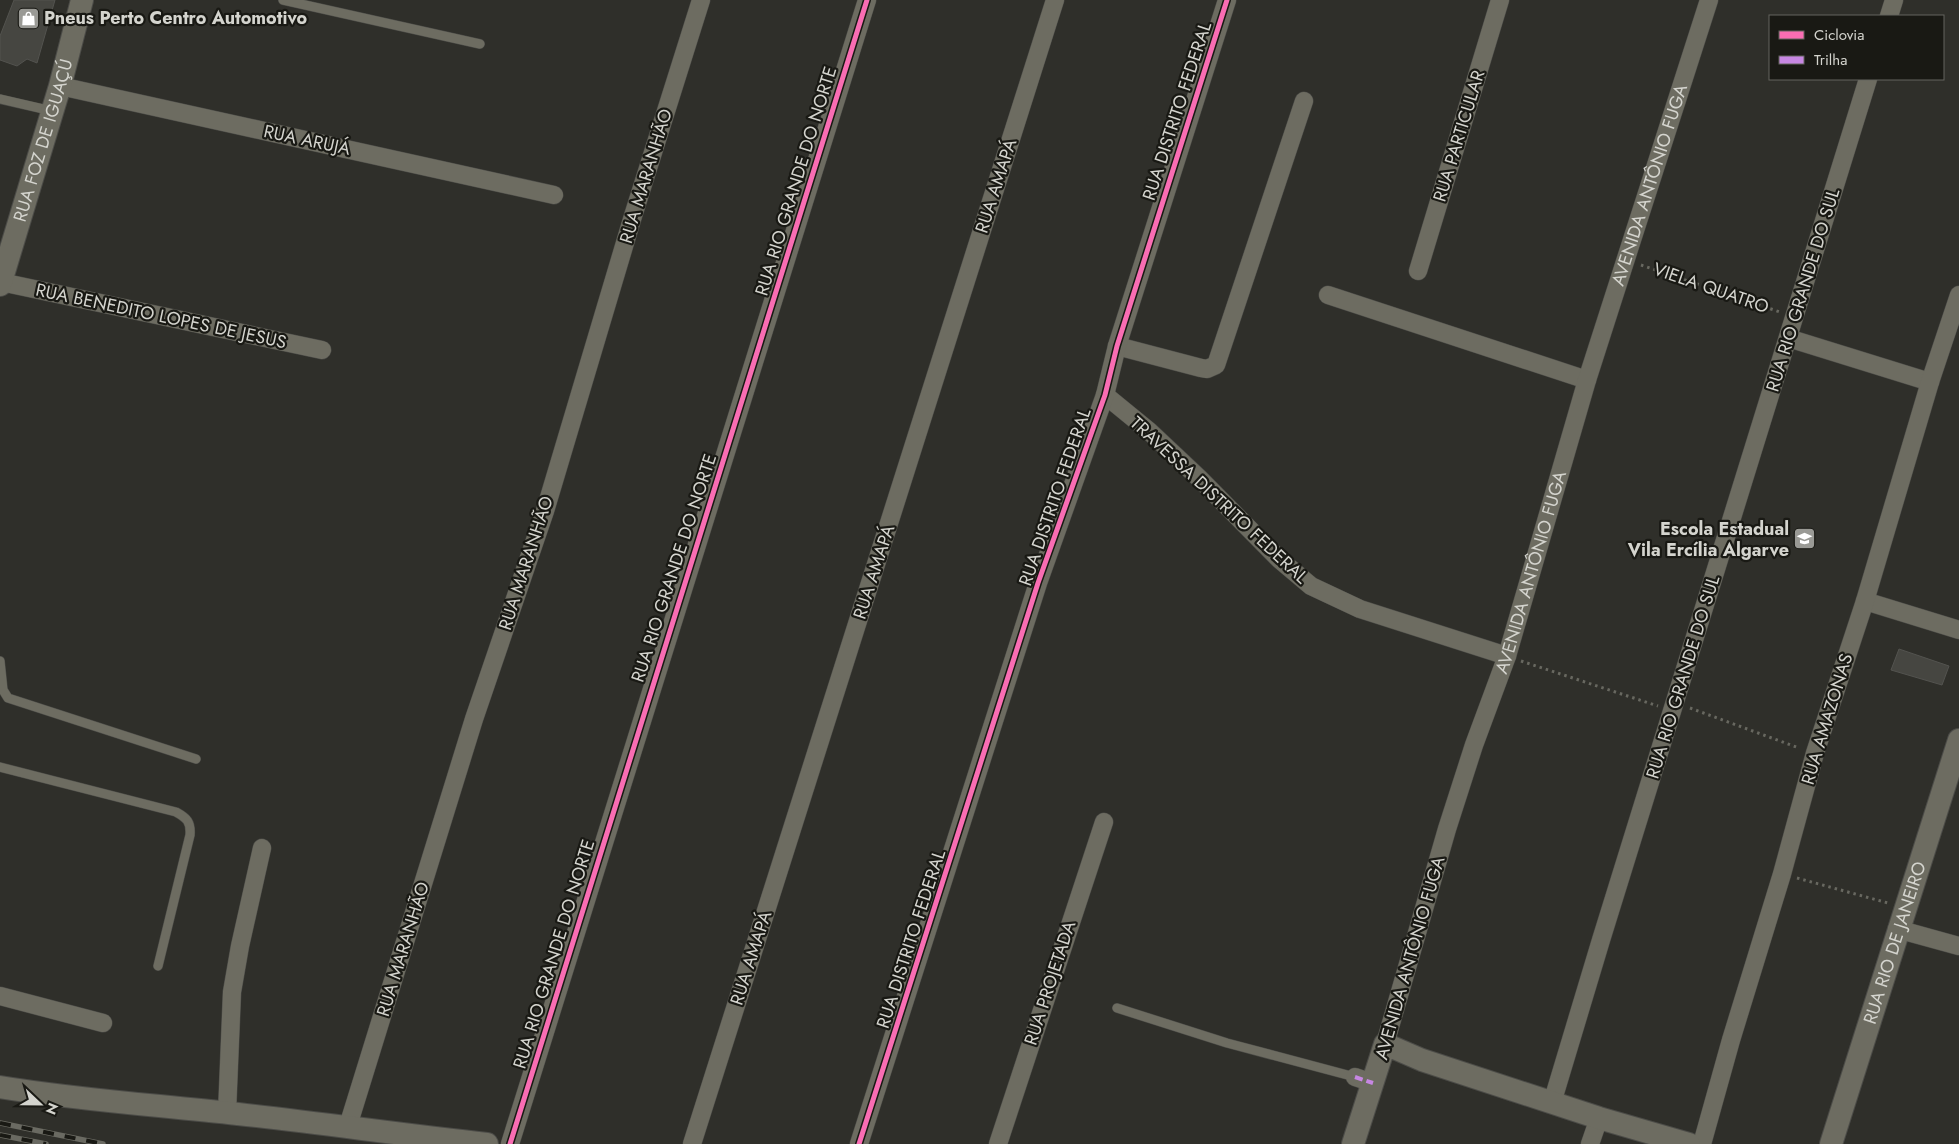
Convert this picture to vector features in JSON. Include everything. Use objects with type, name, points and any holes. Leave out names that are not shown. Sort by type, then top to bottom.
[{"type":"street","name":"RUA FOZ DE IGUAÇÚ","points":[[72,0],[76,24]]},
{"type":"street","name":"RUA FOZ DE IGUAÇÚ","points":[[0,284],[60,86],[82,0]]},
{"type":"street","name":"RUA MARANHÃO","points":[[348,1126],[474,719],[544,511],[633,216],[701,0]]},
{"type":"street","name":"RUA RIO GRANDE DO NORTE","points":[[510,1144],[867,0]]},
{"type":"street","name":"RUA AMAPÁ","points":[[692,1144],[1055,0]]},
{"type":"street","name":"RUA DISTRITO FEDERAL","points":[[859,1144],[1038,583],[1105,395],[1117,346],[1227,0]]},
{"type":"street","name":"RUA PARTICULAR","points":[[1418,271],[1500,0]]},
{"type":"street","name":"AVENIDA ANTÔNIO FUGA","points":[[1353,1144],[1364,1080],[1385,1044],[1447,829],[1474,745],[1508,656],[1587,380],[1709,0]]},
{"type":"street","points":[[1889,15],[1894,0]]},
{"type":"street","name":"RUA RIO GRANDE DO SUL","points":[[1552,1103],[1868,80]]},
{"type":"street","name":"RUA ARUJÁ","points":[[60,86],[554,195]]},
{"type":"street","points":[[1117,346],[1201,368],[1207,369],[1216,365],[1304,101]]},
{"type":"street","name":"RUA BENEDITO LOPES DE JESUS","points":[[0,284],[322,350]]},
{"type":"street","points":[[1328,295],[1587,380]]},
{"type":"street","name":"RUA AMAZONAS","points":[[1702,1144],[1730,1040],[1782,874],[1814,753],[1865,601],[1930,382],[1953,331],[1959,296]]},
{"type":"street","points":[[1788,338],[1930,382]]},
{"type":"street","name":"TRAVESSA DISTRITO FEDERAL","points":[[1105,395],[1162,443],[1279,559],[1311,586],[1360,609],[1508,656]]},
{"type":"street","points":[[1865,601],[1959,630]]},
{"type":"street","name":"RUA RIO DE JANEIRO","points":[[1830,1144],[1897,929],[1959,740]]},
{"type":"street","name":"RUA PROJETADA","points":[[998,1144],[1104,822]]},
{"type":"street","points":[[227,1113],[232,992],[240,946],[262,848]]},
{"type":"street","points":[[1897,929],[1959,946]]},
{"type":"street","points":[[0,996],[103,1023]]},
{"type":"street","points":[[1385,1044],[1422,1060],[1552,1103],[1689,1144]]},
{"type":"street","points":[[0,1087],[66,1098],[348,1126],[487,1144]]},
{"type":"street","points":[[1590,1144],[1599,1118]]},
{"type":"lane","points":[[283,0],[480,44]]},
{"type":"lane","points":[[0,99],[52,111]]},
{"type":"lane","points":[[0,661],[2,690],[8,698],[196,759]]},
{"type":"lane","points":[[0,767],[176,812],[187,818],[190,826],[190,835],[158,966]]},
{"type":"lane","points":[[1117,1008],[1227,1042],[1364,1080]]},
{"type":"path","points":[[1508,656],[1674,707],[1814,753]]},
{"type":"path","points":[[1782,874],[1905,908]]},
{"type":"building","name":"Pneus Perto Centro Automotivo","points":[[14,0],[55,0],[37,63],[27,59],[17,66],[0,60],[0,36]]},
{"type":"building","points":[[1899,649],[1949,666],[1942,685],[1891,670]]},
{"type":"railway","points":[[0,1123],[103,1144]]},
{"type":"railway","points":[[0,1135],[46,1144]]},
{"type":"marked path","points":[[1355,1077],[1373,1083]]},
{"type":"cycle path","points":[[510,1144],[867,0]]},
{"type":"cycle path","points":[[859,1144],[1038,583],[1105,395],[1117,346],[1227,0]]},
{"type":"place","name":"Pneus Perto Centro Automotivo","points":[[28,18]]},
{"type":"place","name":"Escola Estadual Vila Ercília Algarve","points":[[1805,539]]}]
